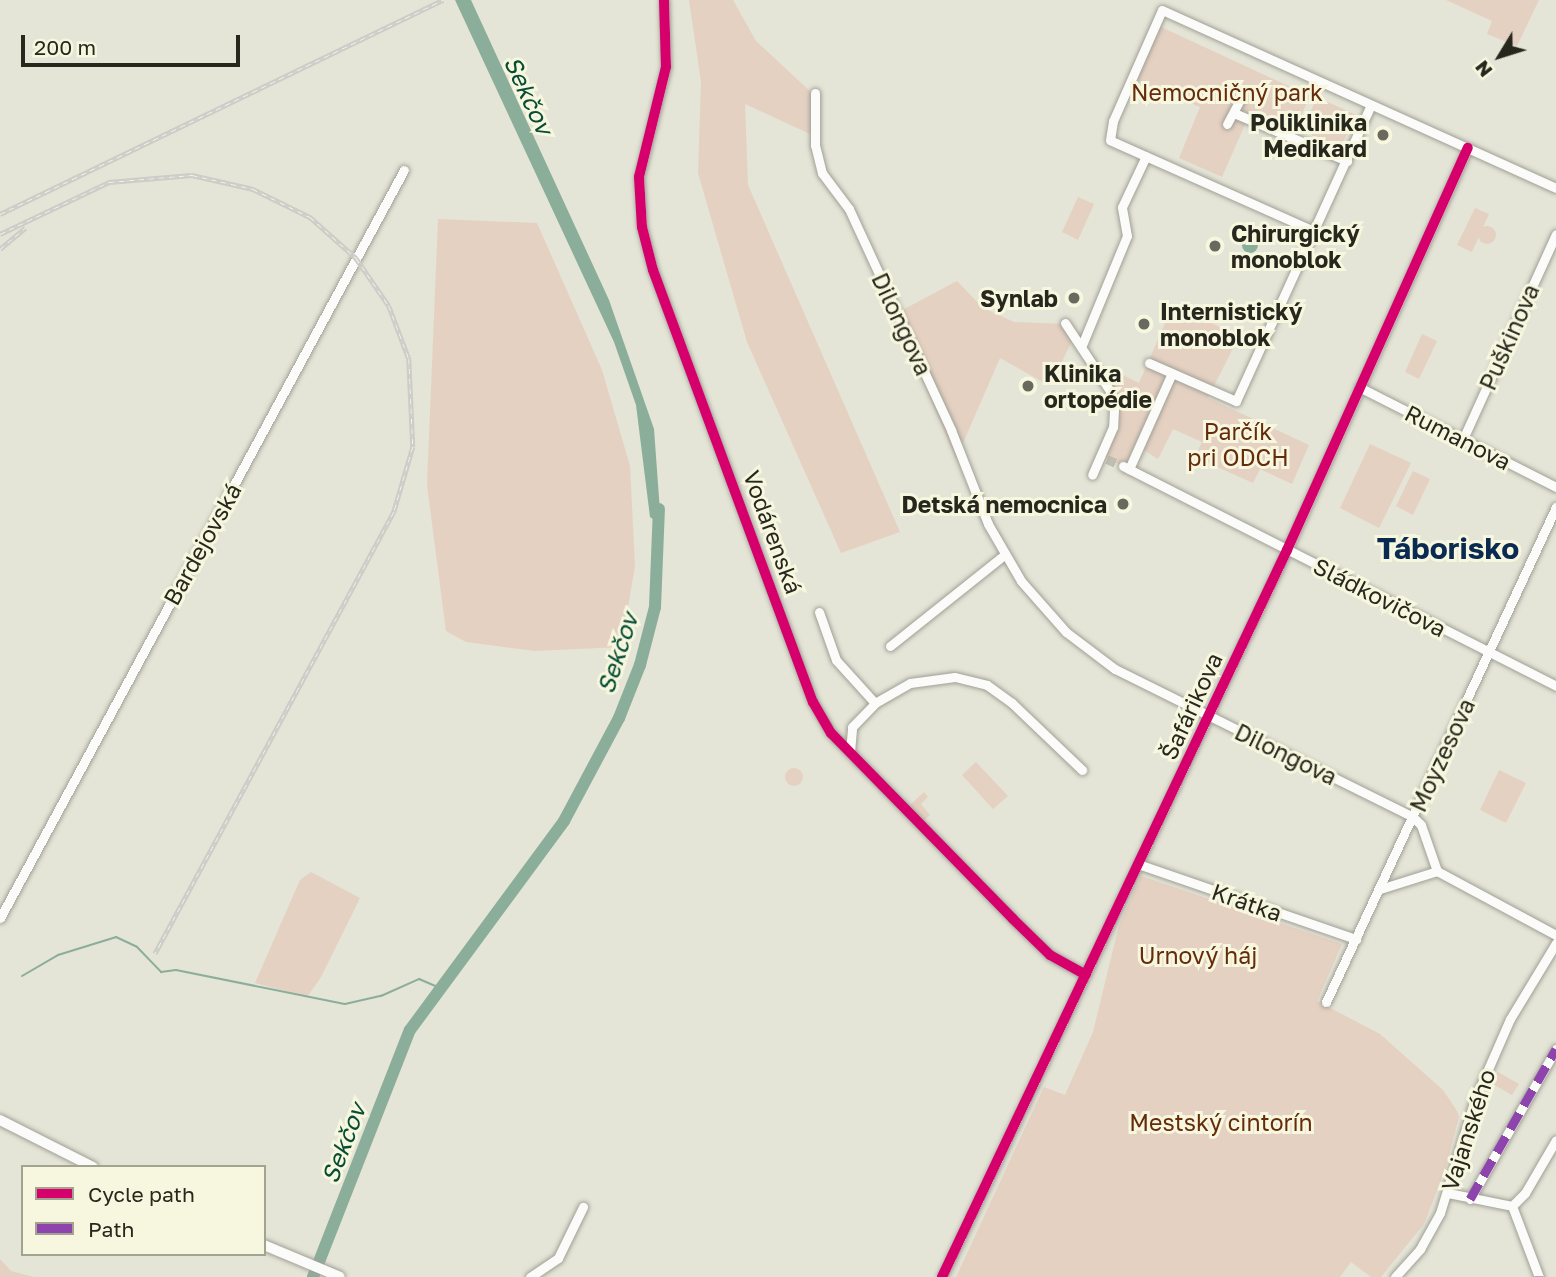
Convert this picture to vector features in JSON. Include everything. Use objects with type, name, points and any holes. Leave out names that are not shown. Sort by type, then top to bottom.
[{"type":"main road","points":[[0,1120],[89,1165]]},
{"type":"main road","points":[[266,1246],[340,1277]]},
{"type":"street","name":"Vodárenská","points":[[664,0],[666,67],[639,177],[645,237],[813,702],[831,733],[1050,956],[1086,975]]},
{"type":"street","points":[[1314,231],[1110,140],[1113,121],[1162,10],[1556,188]]},
{"type":"street","name":"Dilongova","points":[[815,93],[817,162],[849,209],[1004,555],[1047,613],[1086,649],[1129,677],[1413,817]]},
{"type":"street","points":[[1227,124],[1241,98]]},
{"type":"street","points":[[1149,363],[1236,401],[1371,105]]},
{"type":"street","points":[[1234,113],[1347,161]]},
{"type":"street","name":"Šafárikova","points":[[942,1277],[1287,550],[1468,148]]},
{"type":"street","points":[[1082,345],[1128,236],[1122,207],[1146,156]]},
{"type":"street","name":"Bardejovská","points":[[0,918],[404,170]]},
{"type":"street","name":"Puškinova","points":[[1463,439],[1556,234]]},
{"type":"street","points":[[1065,323],[1110,391],[1114,410],[1113,427],[1104,457],[1092,475]]},
{"type":"street","name":"Sládkovičova","points":[[1172,373],[1126,468],[1556,686]]},
{"type":"street","name":"Rumanova","points":[[1359,387],[1556,486]]},
{"type":"street","name":"Moyzesova","points":[[1326,1002],[1556,507]]},
{"type":"street","points":[[890,646],[1004,555]]},
{"type":"street","points":[[819,612],[836,660],[875,703]]},
{"type":"street","points":[[851,754],[852,727],[875,703],[919,681],[970,679],[1012,703],[1082,770]]},
{"type":"street","points":[[1413,817],[1421,825],[1437,871],[1556,935]]},
{"type":"street","name":"Krátka","points":[[1138,864],[1356,939]]},
{"type":"street","points":[[1380,889],[1437,871]]},
{"type":"street","name":"Vajanského","points":[[1395,1277],[1420,1249],[1448,1193],[1466,1123],[1488,1069],[1510,1019],[1556,943]]},
{"type":"street","points":[[1470,1199],[1556,1049]]},
{"type":"street","points":[[1511,1206],[1525,1193],[1556,1140]]},
{"type":"street","points":[[1448,1193],[1511,1206]]},
{"type":"street","points":[[1511,1206],[1539,1277]]},
{"type":"street","points":[[530,1277],[558,1258],[583,1207]]},
{"type":"green space","points":[[689,0],[733,0],[756,41],[813,94],[812,135],[745,104],[748,185],[900,532],[841,553],[747,342],[698,173],[701,82]]},
{"type":"green space","points":[[1446,0],[1539,0],[1517,46],[1487,34],[1492,21]]},
{"type":"green space","name":"Nemocničný park","points":[[1159,26],[1310,96],[1299,120],[1277,124],[1250,113],[1222,177],[1179,158],[1200,107],[1135,80]]},
{"type":"green space","name":"Nemocničný park","points":[[1317,97],[1356,115],[1340,149],[1316,141],[1305,124]]},
{"type":"green space","points":[[1078,197],[1094,204],[1078,240],[1062,232]]},
{"type":"green space","points":[[1475,208],[1489,214],[1472,252],[1457,245]]},
{"type":"green space","points":[[438,219],[537,223],[602,370],[630,466],[635,566],[621,647],[535,651],[466,642],[446,631],[427,485]]},
{"type":"green space","points":[[1487,226],[1493,229],[1496,235],[1493,241],[1487,244],[1481,241],[1478,235],[1481,229]]},
{"type":"green space","points":[[957,281],[983,308],[1014,322],[1066,324],[1075,335],[1050,386],[1000,358],[956,459],[895,314]]},
{"type":"green space","name":"Parčík pri ODCH","points":[[1173,305],[1239,336],[1208,398],[1309,445],[1292,484],[1260,469],[1253,483],[1195,457],[1202,442],[1173,429],[1158,459],[1140,448],[1129,469],[1101,455],[1115,411],[1090,359],[1139,383]]},
{"type":"green space","points":[[1422,334],[1437,341],[1419,379],[1405,372]]},
{"type":"green space","points":[[1370,444],[1411,463],[1379,528],[1340,508]]},
{"type":"green space","points":[[1413,471],[1430,479],[1413,515],[1396,506]]},
{"type":"green space","points":[[976,762],[1008,796],[993,809],[962,775]]},
{"type":"green space","points":[[790,768],[798,768],[803,777],[801,784],[790,786],[785,781],[785,773]]},
{"type":"green space","points":[[1499,770],[1526,783],[1506,823],[1480,810]]},
{"type":"green space","points":[[924,792],[928,797],[921,804],[930,815],[923,821],[909,806]]},
{"type":"green space","points":[[311,872],[360,898],[321,977],[307,997],[255,983],[300,880]]},
{"type":"green space","name":"Mestský cintorín","points":[[1141,876],[1342,944],[1317,1001],[1380,1034],[1443,1090],[1457,1111],[1459,1117],[1445,1170],[1424,1224],[1381,1277],[1371,1277],[1351,1262],[1340,1277],[956,1277],[1044,1087],[1065,1095],[1093,1032],[1119,925]]},
{"type":"green space","points":[[1498,1072],[1519,1084],[1512,1095],[1491,1083]]},
{"type":"green space","points":[[0,1259],[11,1271],[34,1277],[0,1277]]},
{"type":"shaded area","points":[[455,0],[471,0],[609,300],[654,429],[661,525],[650,517],[636,405],[614,342]]},
{"type":"shaded area","points":[[1247,237],[1253,237],[1258,245],[1256,251],[1247,253],[1242,248],[1242,242]]},
{"type":"waterway","name":"Sekčov","points":[[313,1277],[410,1030],[564,821],[619,718],[640,665],[655,607],[659,509]]},
{"type":"waterway","points":[[22,976],[58,955],[116,937],[137,947],[161,972],[176,970],[345,1004],[381,996],[419,979],[438,987]]},
{"type":"tunnel","points":[[1107,459],[1118,464]]},
{"type":"railway","points":[[0,214],[443,0]]},
{"type":"railway","points":[[0,234],[109,182],[192,175],[253,189],[310,217],[356,258],[389,306],[409,359],[413,447],[394,512],[155,954]]},
{"type":"railway","points":[[0,249],[25,228]]},
{"type":"marked path","points":[[1470,1199],[1556,1049]]},
{"type":"cycle path","points":[[664,0],[666,67],[639,177],[642,227],[653,270],[813,702],[831,733],[1013,919],[1050,955],[1086,975]]},
{"type":"cycle path","points":[[942,1277],[1287,550],[1468,148]]},
{"type":"place","name":"Poliklinika Medikard","points":[[1383,135]]},
{"type":"place","name":"Chirurgický monoblok","points":[[1215,246]]},
{"type":"place","name":"Synlab","points":[[1074,298]]},
{"type":"place","name":"Internistický monoblok","points":[[1144,324]]},
{"type":"place","name":"Klinika ortopédie","points":[[1028,386]]},
{"type":"place","name":"Detská nemocnica","points":[[1123,504]]},
{"type":"district","name":"Táborisko","points":[[1448,548]]},
{"type":"park label","name":"Urnový háj","points":[[1198,955]]}]
